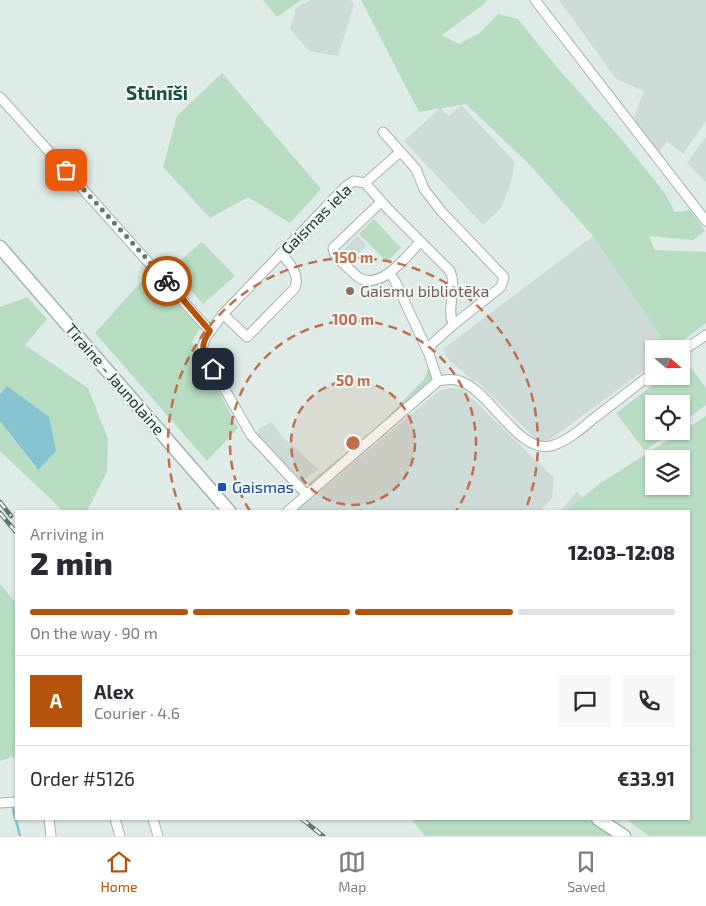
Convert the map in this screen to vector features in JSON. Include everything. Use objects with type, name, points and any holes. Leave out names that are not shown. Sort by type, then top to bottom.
[{"type":"main road","name":"Tīraine - Jaunolaine","points":[[0,247],[228,510]]},
{"type":"main road","points":[[600,820],[624,836]]},
{"type":"street","points":[[535,0],[706,221]]},
{"type":"street","points":[[0,97],[210,331]]},
{"type":"street","points":[[383,132],[416,169],[424,189],[442,212],[504,277],[501,286],[452,325],[432,344],[429,354]]},
{"type":"street","name":"Gaismas iela","points":[[307,495],[253,438],[204,353],[204,342],[223,314],[346,186],[354,181],[365,183],[400,152]]},
{"type":"street","points":[[365,183],[381,202],[450,271],[454,279],[450,308],[452,325]]},
{"type":"street","points":[[381,202],[333,248],[336,256],[358,277],[365,280],[380,278],[390,274],[420,242]]},
{"type":"street","points":[[223,314],[247,337],[295,288],[298,281],[295,272],[281,253]]},
{"type":"street","points":[[390,274],[429,354],[438,382]]},
{"type":"street","points":[[690,346],[706,335]]},
{"type":"street","points":[[289,510],[438,382],[448,379],[460,380],[471,386],[522,437],[534,446],[546,447],[558,443],[575,433],[645,379]]},
{"type":"street","points":[[0,803],[15,802]]},
{"type":"street","points":[[49,820],[51,836]]},
{"type":"street","points":[[115,820],[120,836]]},
{"type":"street","points":[[153,820],[158,836]]},
{"type":"shaded area","points":[[311,0],[351,0],[354,5],[338,56],[309,51],[290,29],[296,8]]},
{"type":"shaded area","points":[[559,0],[706,0],[706,121],[683,154],[667,141],[658,154],[639,131],[634,117],[644,91],[616,79]]},
{"type":"shaded area","points":[[461,105],[515,162],[510,186],[501,208],[483,225],[404,141],[440,108],[449,116]]},
{"type":"shaded area","points":[[706,137],[706,182],[687,163]]},
{"type":"shaded area","points":[[357,236],[367,245],[349,263],[339,254]]},
{"type":"shaded area","points":[[593,236],[663,340],[645,340],[645,370],[549,440],[538,441],[477,381],[473,381],[448,359],[443,349]]},
{"type":"shaded area","points":[[450,388],[462,389],[554,478],[552,498],[541,510],[297,510],[439,391]]},
{"type":"shaded area","points":[[271,422],[284,438],[318,469],[294,488],[255,448],[259,429]]},
{"type":"shaded area","points":[[577,491],[587,504],[582,510],[562,510]]},
{"type":"green space","points":[[263,0],[301,0],[277,17]]},
{"type":"green space","points":[[361,0],[487,0],[442,35],[459,44],[481,32],[498,14],[518,19],[555,65],[623,141],[664,192],[675,212],[690,210],[705,231],[693,240],[649,236],[655,250],[706,252],[706,323],[684,340],[663,340],[593,236],[529,164],[466,104],[419,112]]},
{"type":"green space","points":[[222,73],[321,189],[290,223],[248,197],[210,218],[163,167],[177,116]]},
{"type":"green space","points":[[374,219],[401,248],[387,262],[359,234]]},
{"type":"green space","points":[[202,242],[235,276],[203,304],[171,268]]},
{"type":"green space","points":[[149,273],[200,328],[192,342],[238,428],[207,461],[95,333]]},
{"type":"green space","points":[[27,297],[47,319],[25,345],[88,388],[108,439],[107,472],[88,510],[62,510],[0,451],[0,421],[37,470],[7,386],[0,394],[0,307]]},
{"type":"green space","points":[[430,365],[434,376],[429,384],[382,423],[424,379]]},
{"type":"green space","points":[[690,366],[706,388],[706,405],[690,417],[690,395],[645,395],[645,440],[660,440],[645,451],[616,413],[653,385],[690,385]]},
{"type":"green space","points":[[706,416],[706,836],[649,836],[627,820],[690,820],[690,510],[567,510],[599,484],[645,455],[645,495],[690,495],[690,450],[652,450],[668,440],[690,440],[690,426]]},
{"type":"green space","points":[[338,459],[340,460],[311,485],[307,485]]},
{"type":"green space","points":[[0,584],[15,602],[15,758],[11,757],[0,761]]},
{"type":"green space","points":[[412,820],[588,820],[612,836],[425,836]]},
{"type":"water","points":[[7,386],[49,417],[56,451],[38,470],[0,421],[0,394]]},
{"type":"waterway","points":[[13,809],[15,817]]},
{"type":"waterway","points":[[16,820],[20,836]]},
{"type":"railway","points":[[0,502],[11,516]]},
{"type":"railway","points":[[0,513],[15,531]]},
{"type":"railway","points":[[303,820],[323,836]]},
{"type":"way so far","points":[[66,170],[167,281]]},
{"type":"place","name":"Gaismu bibliotēka","points":[[350,291]]},
{"type":"place","name":"Gaismas","points":[[222,487]]},
{"type":"district","name":"Stūnīši","points":[[157,93]]},
{"type":"route","points":[[167,281],[210,331],[202,348],[213,369]]}]
